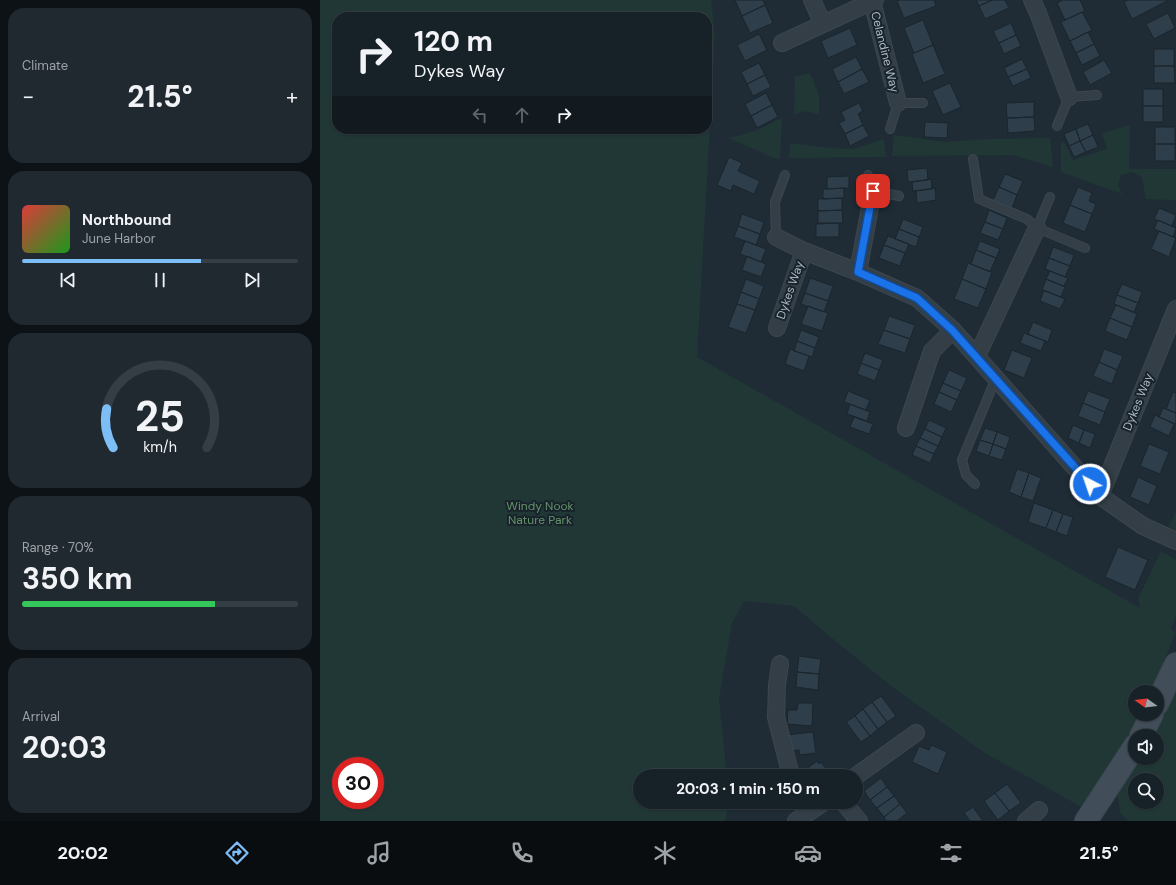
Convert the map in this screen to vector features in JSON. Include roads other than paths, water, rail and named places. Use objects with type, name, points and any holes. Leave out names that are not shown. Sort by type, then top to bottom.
[{"type":"street","points":[[812,0],[823,24]]},
{"type":"street","points":[[1032,0],[1069,96]]},
{"type":"street","name":"Celandine Way","points":[[782,43],[874,1],[898,103]]},
{"type":"street","points":[[858,272],[873,191]]},
{"type":"street","points":[[977,356],[1037,228]]},
{"type":"street","name":"Dykes Way","points":[[776,237],[804,251],[858,272],[917,298],[952,330],[977,356],[1100,496],[1143,526],[1176,542]]},
{"type":"street","name":"Dykes Way","points":[[777,328],[804,251]]},
{"type":"street","name":"Dykes Way","points":[[1100,496],[1176,309]]},
{"type":"street","points":[[906,428],[932,351],[952,330]]},
{"type":"street","points":[[780,664],[777,685],[776,717],[789,769]]},
{"type":"street","points":[[1164,689],[1176,664]]},
{"type":"street","points":[[863,771],[916,733]]},
{"type":"street","points":[[1094,818],[1128,758]]},
{"type":"street","points":[[849,809],[859,821]]},
{"type":"street","points":[[1026,821],[1039,810]]},
{"type":"lane","points":[[1057,126],[1069,96],[1097,95]]},
{"type":"lane","points":[[890,129],[898,103],[923,103]]},
{"type":"lane","points":[[973,159],[979,199],[1027,219],[1037,228],[1085,248]]},
{"type":"lane","points":[[776,237],[775,202],[785,175]]},
{"type":"lane","points":[[868,175],[873,191],[900,196]]},
{"type":"lane","points":[[1037,228],[1050,197]]},
{"type":"lane","points":[[975,484],[966,475],[962,460],[996,378]]},
{"type":"park label","name":"Windy Nook Nature Park","points":[[540,513]]}]
